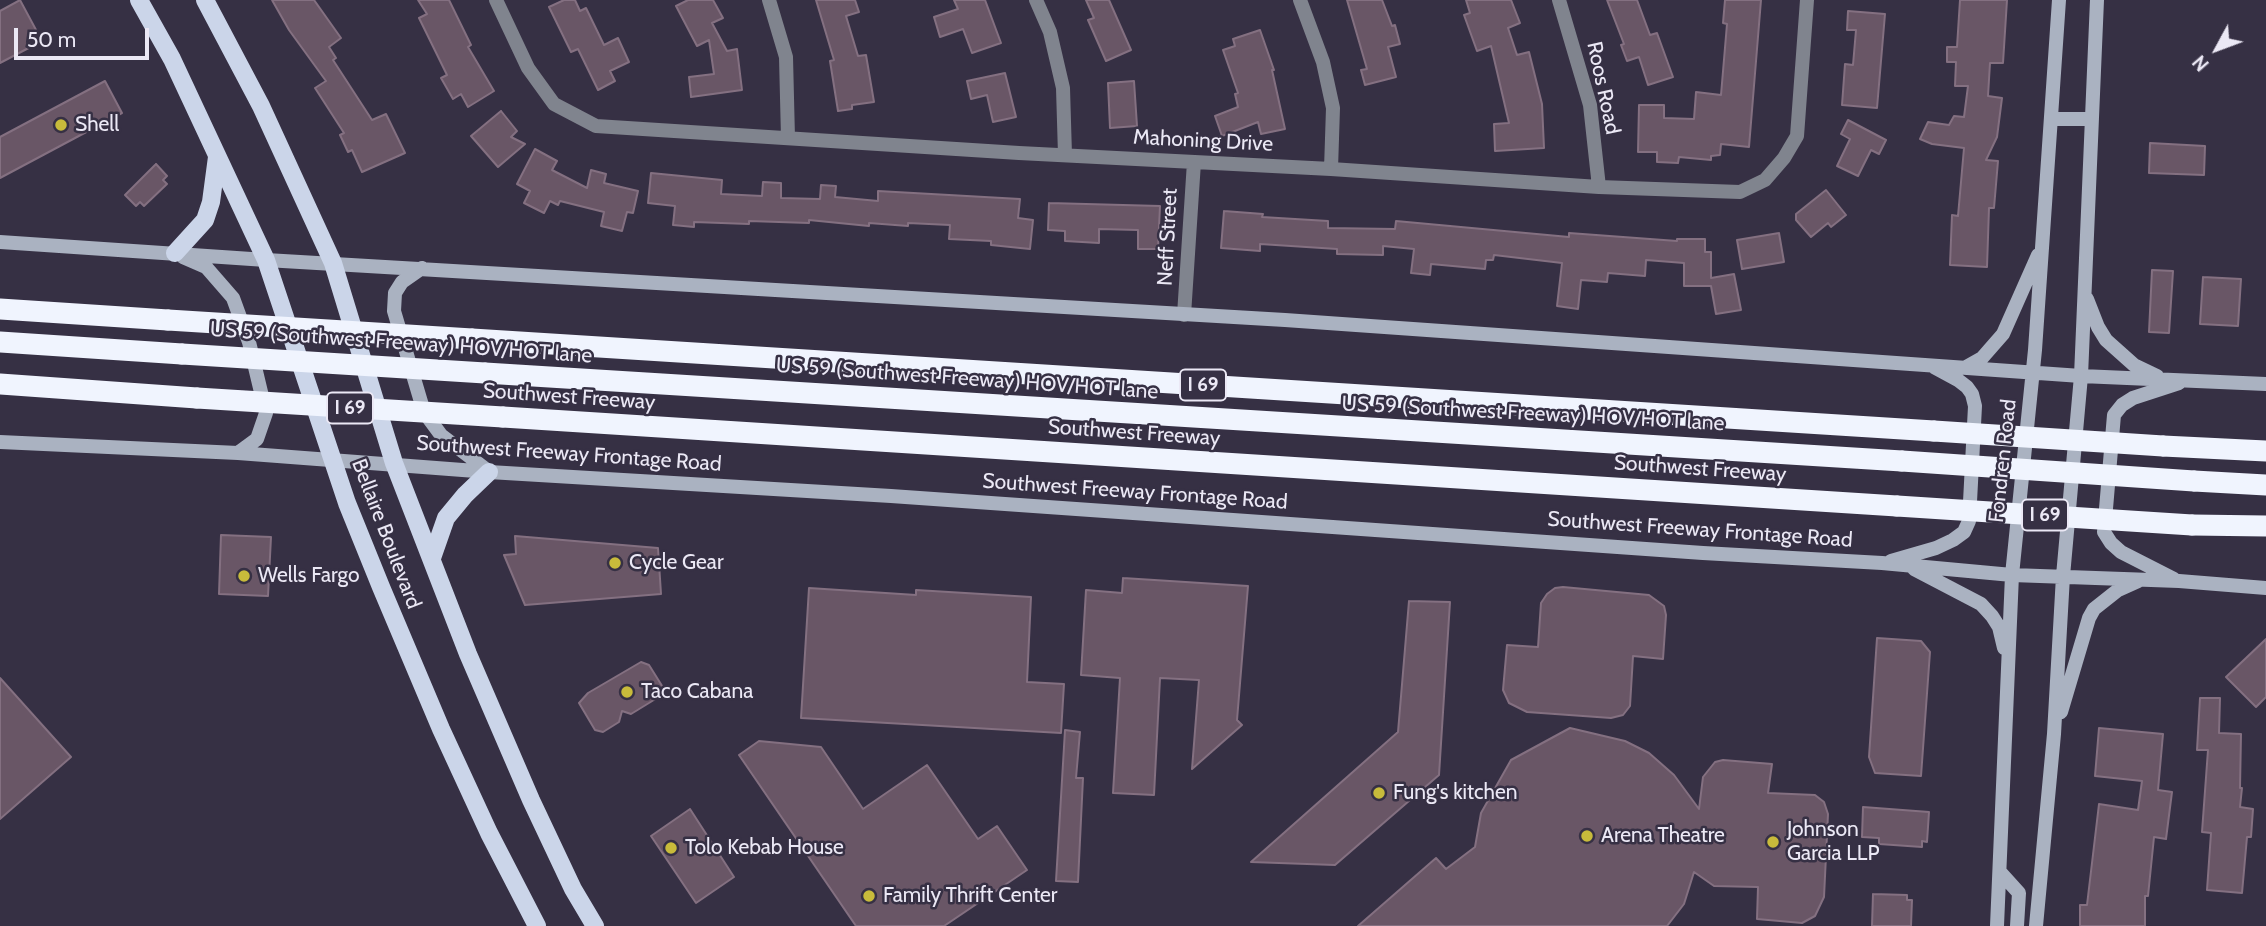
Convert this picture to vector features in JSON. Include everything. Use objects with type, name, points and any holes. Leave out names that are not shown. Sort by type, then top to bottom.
[{"type":"highway","name":"I 69","points":[[0,309],[2266,451]]},
{"type":"highway","name":"US 59 (Southwest Freeway) HOV/HOT lane","points":[[0,342],[2266,485]]},
{"type":"highway","name":"Southwest Freeway","points":[[0,384],[2192,525],[2266,526]]},
{"type":"main road","name":"Bellaire Boulevard","points":[[139,0],[172,59],[266,260],[332,461],[426,697],[489,833],[537,926]]},
{"type":"main road","name":"Bellaire Boulevard","points":[[205,0],[261,106],[333,263],[394,463],[467,654],[525,788],[573,889],[595,926]]},
{"type":"main road","name":"Fondren Road","points":[[1997,926],[2012,575],[2033,373],[2053,119],[2059,0]]},
{"type":"main road","points":[[2036,926],[2053,744],[2063,576],[2081,376],[2097,0]]},
{"type":"main road","points":[[2053,119],[2092,119]]},
{"type":"main road","points":[[175,253],[205,220],[211,202],[217,157]]},
{"type":"main road","points":[[0,242],[1299,321],[2033,373],[2266,384]]},
{"type":"main road","points":[[1966,367],[1982,358],[2003,334],[2043,244]]},
{"type":"main road","points":[[175,253],[205,267],[233,298],[249,342],[266,413],[257,439],[238,453]]},
{"type":"main road","points":[[422,268],[402,282],[395,293],[394,311],[424,412],[440,435],[489,472],[446,519],[432,558]]},
{"type":"main road","points":[[2085,294],[2106,340],[2134,365],[2162,379]]},
{"type":"main road","points":[[1882,563],[1944,544],[1964,532],[1969,521],[1975,406],[1972,394],[1958,380],[1927,364]]},
{"type":"main road","points":[[2179,581],[2121,552],[2110,543],[2104,532],[2114,415],[2122,405],[2133,398],[2190,380]]},
{"type":"main road","name":"Southwest Freeway Frontage Road","points":[[0,442],[394,463],[489,472],[891,496],[1882,563],[2012,575],[2141,579],[2266,588]]},
{"type":"main road","points":[[1906,565],[1969,597],[1986,610],[1999,627],[2008,668]]},
{"type":"main road","points":[[2053,744],[2089,618],[2106,598],[2141,579]]},
{"type":"main road","points":[[2000,872],[2020,893],[2017,926]]},
{"type":"street","name":"Mahoning Drive","points":[[496,0],[528,68],[554,104],[596,125],[1599,187],[1740,192],[1765,180],[1784,158],[1797,136],[1807,0]]},
{"type":"street","points":[[769,0],[786,57],[788,138]]},
{"type":"street","points":[[1036,0],[1050,32],[1063,88],[1065,155]]},
{"type":"street","points":[[1300,0],[1323,62],[1333,108],[1331,169]]},
{"type":"street","name":"Roos Road","points":[[1559,0],[1590,105],[1599,187]]},
{"type":"street","name":"Neff Street","points":[[1184,315],[1194,162]]},
{"type":"building","points":[[20,0],[42,41],[0,63],[0,11]]},
{"type":"building","points":[[272,0],[314,0],[341,38],[329,47],[336,58],[333,60],[372,120],[386,114],[405,153],[362,172],[352,150],[348,152],[340,135],[344,133],[315,88],[326,81],[289,30]]},
{"type":"building","points":[[418,0],[449,0],[471,45],[468,47],[494,91],[468,107],[461,94],[453,99],[441,78],[447,75],[419,18],[427,14]]},
{"type":"building","points":[[564,0],[575,0],[580,11],[586,8],[604,45],[618,38],[629,62],[610,71],[615,81],[598,90],[578,49],[571,52],[549,7]]},
{"type":"building","points":[[688,0],[713,0],[723,18],[712,23],[727,51],[737,49],[742,90],[691,97],[689,77],[714,74],[709,40],[697,46],[676,6]]},
{"type":"building","points":[[816,0],[855,0],[859,12],[846,16],[858,56],[866,55],[874,102],[852,105],[852,109],[838,111],[830,61],[834,60]]},
{"type":"building","points":[[954,0],[985,0],[1001,43],[972,53],[963,29],[940,37],[934,17],[958,9]]},
{"type":"building","points":[[1086,0],[1109,0],[1131,50],[1106,61],[1088,20],[1094,18]]},
{"type":"building","points":[[1347,0],[1382,0],[1392,26],[1395,25],[1400,44],[1388,47],[1396,77],[1365,85],[1361,70],[1367,69]]},
{"type":"building","points":[[1466,0],[1511,0],[1520,23],[1508,28],[1517,55],[1529,52],[1542,104],[1544,148],[1495,151],[1494,124],[1509,123],[1491,46],[1477,51],[1464,15],[1470,13]]},
{"type":"building","points":[[1607,0],[1637,0],[1650,35],[1657,33],[1673,77],[1648,85],[1639,57],[1627,61],[1621,45],[1624,44]]},
{"type":"building","points":[[1725,0],[1761,0],[1749,147],[1721,144],[1720,155],[1711,156],[1711,160],[1679,157],[1678,163],[1657,162],[1657,152],[1638,152],[1639,105],[1664,105],[1664,118],[1694,119],[1696,92],[1721,95],[1727,24],[1723,23]]},
{"type":"building","points":[[1960,0],[2007,0],[2003,63],[1990,63],[1988,96],[2002,98],[1997,137],[1986,160],[1998,161],[1994,208],[1989,208],[1987,267],[1950,265],[1952,215],[1958,216],[1964,148],[1932,144],[1920,139],[1928,122],[1949,125],[1954,116],[1964,117],[1968,86],[1955,86],[1956,62],[1947,62],[1947,47],[1957,47]]},
{"type":"building","points":[[1848,11],[1885,14],[1877,108],[1842,105],[1845,64],[1853,65],[1856,30],[1847,30]]},
{"type":"building","points":[[1260,30],[1274,70],[1285,129],[1261,134],[1258,122],[1222,136],[1215,116],[1238,107],[1235,94],[1238,93],[1223,50],[1235,46],[1233,39]]},
{"type":"building","points":[[1005,73],[1016,117],[993,122],[987,95],[971,99],[967,81]]},
{"type":"building","name":"Shell","points":[[105,81],[122,113],[0,178],[0,137]]},
{"type":"building","points":[[1134,81],[1137,126],[1110,128],[1108,83]]},
{"type":"building","points":[[501,111],[517,131],[511,137],[525,144],[498,167],[471,136]]},
{"type":"building","points":[[1848,120],[1886,140],[1879,154],[1871,150],[1858,176],[1837,166],[1850,139],[1841,134]]},
{"type":"building","points":[[2150,143],[2205,146],[2204,175],[2149,173]]},
{"type":"building","points":[[535,149],[557,161],[552,170],[587,188],[591,170],[606,174],[604,183],[638,191],[633,213],[627,212],[622,231],[601,226],[604,212],[560,201],[558,205],[550,201],[544,213],[524,203],[530,191],[517,184]]},
{"type":"building","points":[[156,164],[167,176],[163,180],[167,184],[144,206],[140,202],[136,206],[125,195]]},
{"type":"building","points":[[651,173],[722,180],[721,194],[762,196],[763,182],[781,183],[781,198],[820,199],[821,185],[836,186],[835,197],[878,201],[878,191],[1020,199],[1018,218],[1033,220],[1030,249],[991,245],[991,241],[949,239],[950,225],[869,223],[869,226],[809,220],[809,223],[749,221],[749,224],[694,222],[694,227],[673,225],[675,206],[648,203]]},
{"type":"building","points":[[1826,190],[1846,215],[1831,227],[1828,223],[1811,237],[1796,220],[1796,214]]},
{"type":"building","points":[[1049,203],[1160,206],[1158,249],[1138,249],[1138,230],[1099,229],[1099,243],[1065,241],[1065,231],[1048,230]]},
{"type":"building","points":[[1224,211],[1263,214],[1262,217],[1328,221],[1328,228],[1395,229],[1396,221],[1569,237],[1569,233],[1677,241],[1705,239],[1705,252],[1711,252],[1711,278],[1734,274],[1741,310],[1716,314],[1711,286],[1684,286],[1684,263],[1646,260],[1645,276],[1608,273],[1607,282],[1581,280],[1578,309],[1557,306],[1562,263],[1494,255],[1493,260],[1486,260],[1485,269],[1431,264],[1430,275],[1411,273],[1414,249],[1383,246],[1383,255],[1337,254],[1337,249],[1260,244],[1260,251],[1221,248]]},
{"type":"building","points":[[1779,233],[1784,262],[1742,269],[1737,240]]},
{"type":"building","points":[[2152,270],[2173,271],[2169,333],[2149,332]]},
{"type":"building","points":[[2203,277],[2241,279],[2238,326],[2200,324]]},
{"type":"building","name":"Wells Fargo","points":[[221,535],[271,537],[268,596],[219,594]]},
{"type":"building","points":[[515,536],[658,548],[661,594],[525,605],[504,555],[516,554]]},
{"type":"building","points":[[1123,578],[1248,586],[1237,720],[1242,725],[1192,769],[1199,680],[1160,678],[1154,795],[1113,793],[1120,678],[1081,675],[1086,590],[1122,593]]},
{"type":"building","points":[[809,588],[916,595],[916,590],[1031,597],[1027,682],[1064,684],[1061,733],[801,718]]},
{"type":"building","points":[[1555,588],[1649,595],[1664,606],[1666,615],[1663,659],[1633,656],[1630,706],[1623,715],[1611,718],[1527,712],[1509,703],[1503,690],[1507,645],[1538,647],[1541,603]]},
{"type":"building","points":[[1409,601],[1450,602],[1439,775],[1335,865],[1251,862],[1398,732]]},
{"type":"building","points":[[1877,638],[1921,641],[1930,652],[1921,776],[1875,773],[1869,757]]},
{"type":"building","points":[[2266,639],[2266,697],[2256,707],[2226,677]]},
{"type":"building","name":"Taco Cabana","points":[[641,662],[649,665],[664,689],[662,695],[631,714],[622,711],[619,722],[603,732],[595,730],[579,703],[588,693]]},
{"type":"building","points":[[0,678],[71,757],[0,819]]},
{"type":"building","points":[[2200,698],[2220,698],[2219,733],[2241,734],[2240,807],[2253,809],[2251,837],[2247,837],[2242,893],[2207,890],[2211,833],[2202,832],[2208,750],[2197,750]]},
{"type":"building","name":"Arena Theatre","points":[[1570,728],[1625,741],[1649,753],[1674,775],[1699,809],[1703,777],[1715,762],[1723,760],[1772,764],[1768,793],[1815,795],[1824,802],[1828,814],[1824,897],[1815,916],[1802,923],[1757,919],[1758,887],[1714,886],[1694,872],[1684,904],[1667,926],[1358,926],[1436,858],[1446,869],[1475,847],[1481,813],[1511,760]]},
{"type":"building","points":[[2099,728],[2163,734],[2158,790],[2172,792],[2166,839],[2154,837],[2148,896],[2145,896],[2145,926],[2080,926],[2080,905],[2087,905],[2099,804],[2138,810],[2142,781],[2095,776]]},
{"type":"building","points":[[1065,730],[1080,732],[1076,778],[1083,778],[1078,882],[1056,881]]},
{"type":"building","points":[[759,741],[821,747],[863,809],[927,765],[978,839],[997,826],[1027,870],[944,926],[856,926],[739,755]]},
{"type":"building","points":[[1863,807],[1929,812],[1927,842],[1922,841],[1922,847],[1879,844],[1879,838],[1862,837]]},
{"type":"building","points":[[690,809],[734,877],[696,903],[651,836]]},
{"type":"building","points":[[1873,894],[1907,895],[1907,900],[1912,900],[1911,926],[1872,926]]},
{"type":"place","name":"Shell","points":[[61,125]]},
{"type":"place","name":"Cycle Gear","points":[[615,563]]},
{"type":"place","name":"Wells Fargo","points":[[244,576]]},
{"type":"place","name":"Taco Cabana","points":[[627,692]]},
{"type":"place","name":"Fung's kitchen","points":[[1379,793]]},
{"type":"place","name":"Arena Theatre","points":[[1587,836]]},
{"type":"place","name":"Johnson Garcia LLP","points":[[1773,842]]},
{"type":"place","name":"Tolo Kebab House","points":[[671,848]]},
{"type":"place","name":"Family Thrift Center","points":[[869,896]]}]
